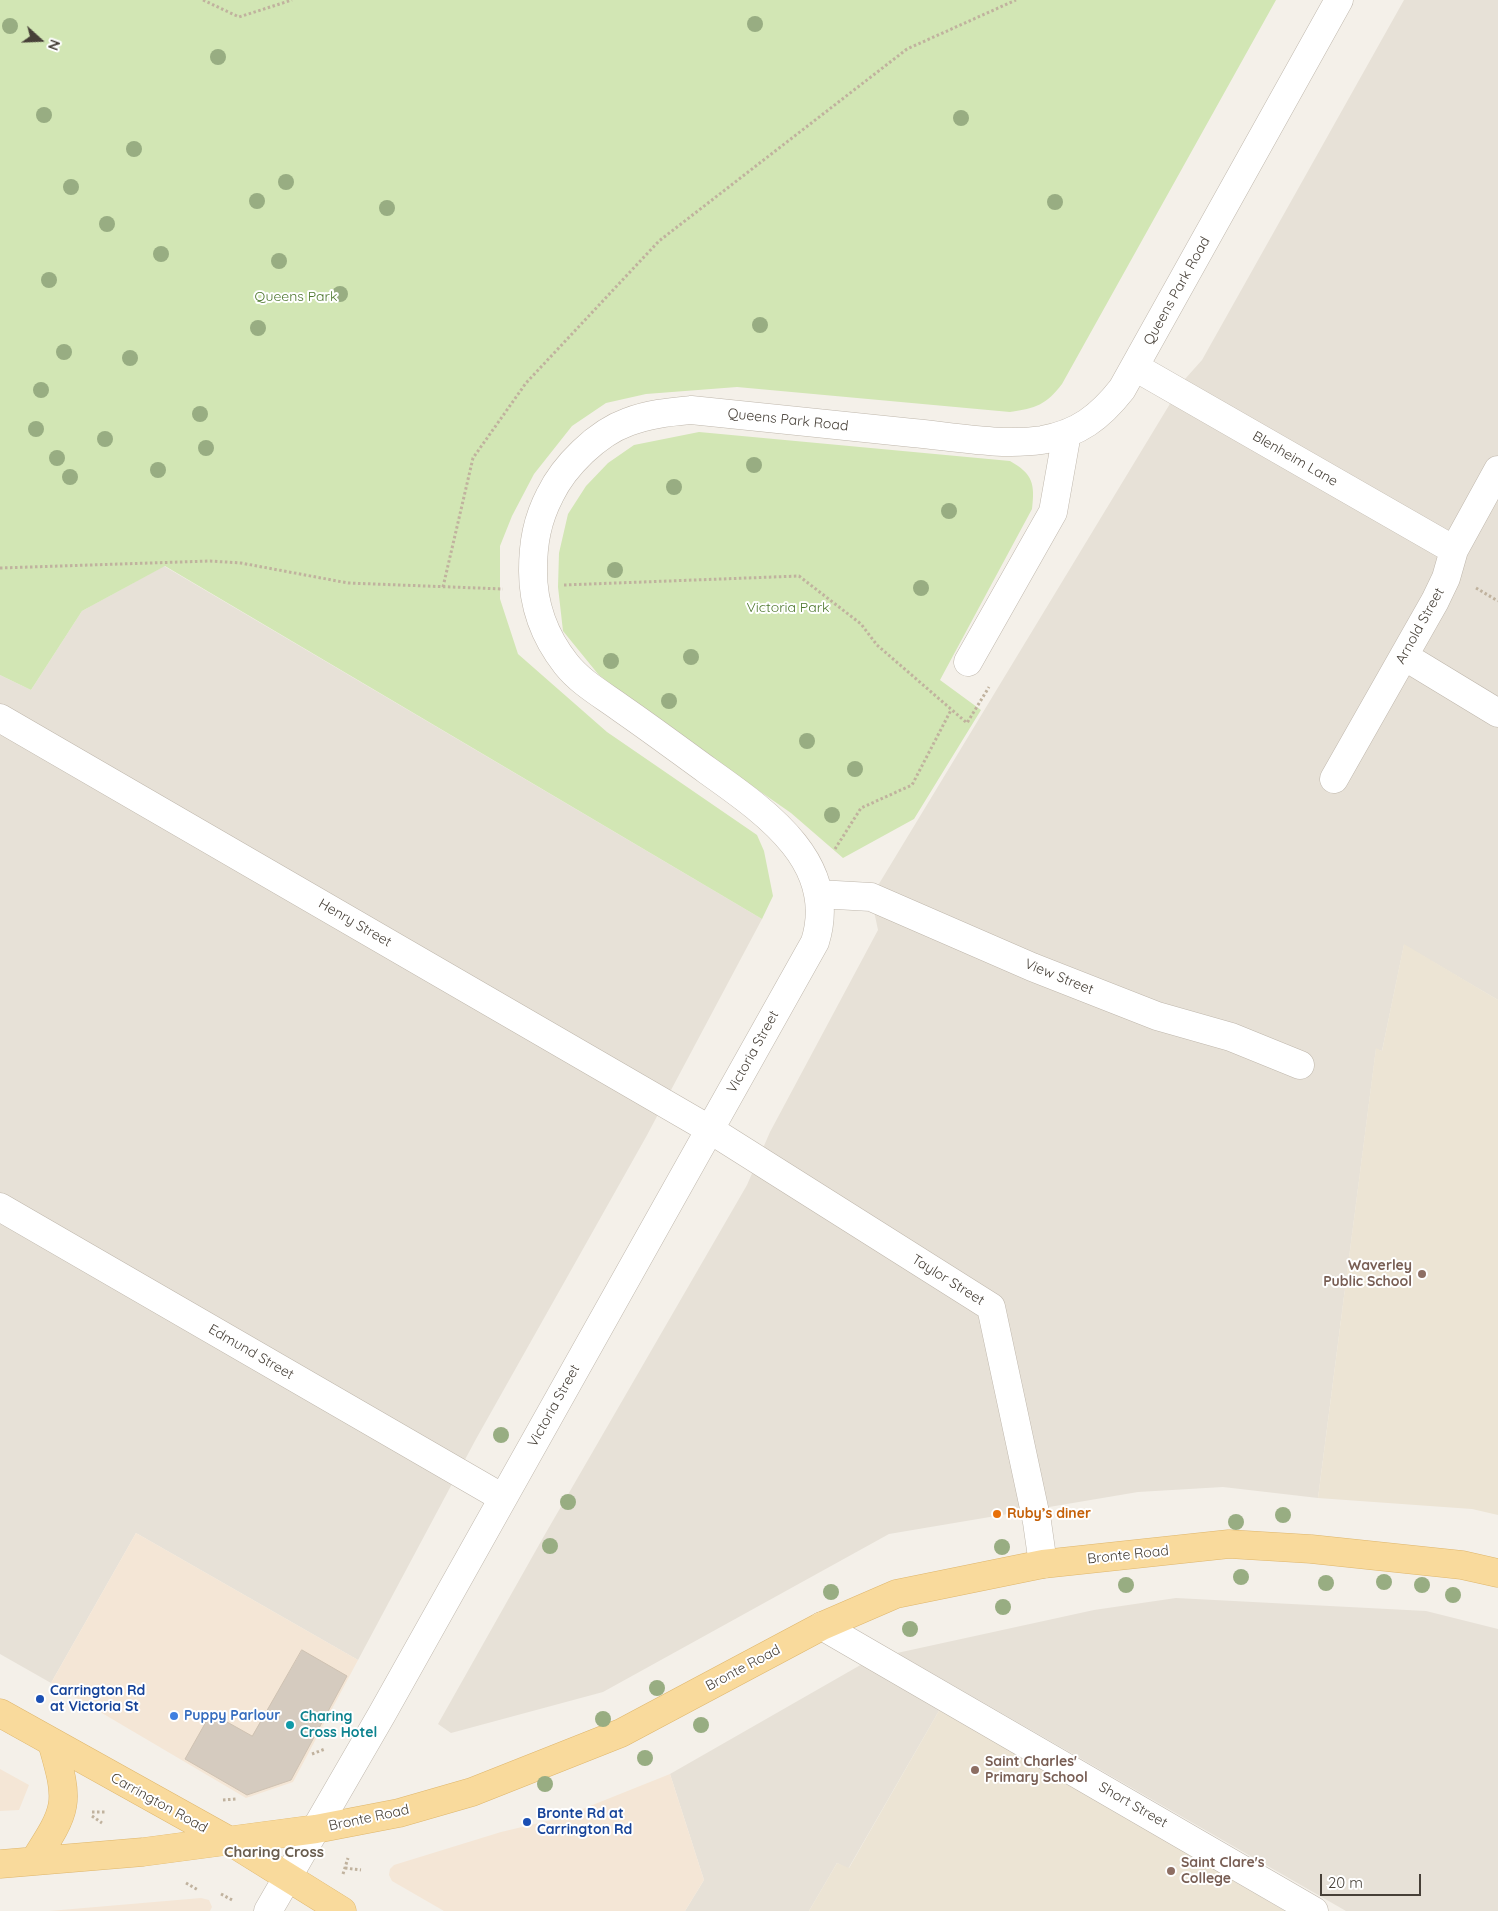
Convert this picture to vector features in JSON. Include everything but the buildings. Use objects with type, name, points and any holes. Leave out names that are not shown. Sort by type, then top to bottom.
[{"type":"main road","name":"Bronte Road","points":[[0,1864],[143,1852],[316,1829],[399,1813],[472,1792],[621,1734],[822,1626],[896,1594],[1043,1564],[1229,1544],[1311,1549],[1462,1565],[1498,1573]]},
{"type":"main road","name":"Carrington Road","points":[[0,1713],[228,1840],[342,1911]]},
{"type":"main road","points":[[34,1861],[56,1828],[64,1809],[64,1791],[52,1743]]},
{"type":"street","name":"Queens Park Road","points":[[818,894],[811,872],[798,848],[778,824],[728,785],[589,685],[567,666],[550,640],[538,617],[533,590],[532,543],[541,511],[554,486],[575,457],[627,422],[658,414],[691,410],[988,440],[1042,440],[1067,433],[1088,424],[1108,407],[1135,367],[1339,0]]},
{"type":"street","name":"Blenheim Lane","points":[[1135,367],[1454,550]]},
{"type":"street","points":[[968,662],[1053,512],[1067,433]]},
{"type":"street","name":"Arnold Street","points":[[1334,779],[1446,578],[1454,550],[1498,470]]},
{"type":"street","points":[[1404,656],[1498,713]]},
{"type":"street","name":"Henry Street","points":[[0,718],[709,1129]]},
{"type":"street","name":"View Street","points":[[818,894],[871,898],[1032,967],[1157,1016],[1231,1037],[1300,1065]]},
{"type":"street","name":"Victoria Street","points":[[268,1911],[503,1498],[815,942],[818,931],[818,894]]},
{"type":"street","name":"Taylor Street","points":[[709,1129],[991,1307],[1037,1522],[1043,1564]]},
{"type":"street","name":"Edmund Street","points":[[0,1207],[503,1498]]},
{"type":"street","name":"Short Street","points":[[822,1626],[1314,1911]]},
{"type":"path","points":[[203,0],[239,17],[292,0]]},
{"type":"path","points":[[443,587],[473,458],[526,383],[659,242],[907,49],[1016,0]]},
{"type":"path","points":[[0,568],[210,561],[241,563],[348,583],[533,590],[568,585],[799,576],[861,624],[877,645],[968,723],[990,685]]},
{"type":"path","points":[[839,846],[861,808],[912,785],[951,710]]},
{"type":"path","points":[[312,1754],[328,1748]]},
{"type":"path","points":[[102,1823],[87,1813],[106,1812]]},
{"type":"path","points":[[341,1878],[348,1858]]},
{"type":"path","points":[[345,1868],[361,1870]]},
{"type":"path","points":[[186,1882],[198,1890]]},
{"type":"path","points":[[221,1894],[234,1902]]},
{"type":"shaded area","points":[[1404,0],[1498,0],[1498,1000],[1404,945],[1382,1051],[1376,1049],[1318,1498],[1223,1487],[1138,1492],[889,1534],[603,1692],[451,1733],[438,1724],[544,1536],[747,1185],[770,1132],[878,930],[871,897],[1185,379],[1202,360]]},
{"type":"shaded area","points":[[164,566],[762,919],[646,1137],[476,1439],[358,1660],[136,1533],[51,1683],[0,1654],[0,675],[31,690],[82,611]]},
{"type":"shaded area","name":"Waverley Public School","points":[[1404,944],[1498,1000],[1498,1515],[1472,1509],[1318,1498],[1376,1048],[1382,1051]]},
{"type":"shaded area","points":[[136,1533],[358,1660],[293,1782],[246,1798],[51,1683]]},
{"type":"shaded area","points":[[1176,1598],[1426,1611],[1498,1629],[1498,1911],[1346,1911],[897,1653],[1094,1610]]},
{"type":"shaded area","points":[[864,1663],[940,1709],[848,1869],[837,1863],[809,1911],[685,1911],[704,1880],[670,1774]]},
{"type":"shaded area","name":"Saint Charles' Primary School","points":[[940,1709],[1285,1911],[809,1911],[837,1863],[849,1868]]},
{"type":"shaded area","points":[[0,1769],[29,1785],[19,1810],[0,1811]]},
{"type":"shaded area","points":[[670,1774],[704,1880],[685,1911],[444,1911],[392,1881],[389,1875],[390,1869],[394,1865],[501,1832],[560,1818]]},
{"type":"shaded area","points":[[201,1898],[209,1900],[212,1907],[210,1911],[49,1911]]},
{"type":"green space","name":"Queens Park","points":[[0,0],[1276,0],[1062,384],[1045,401],[1034,407],[1010,412],[737,387],[646,394],[606,403],[572,426],[534,474],[512,516],[500,546],[500,599],[518,654],[607,732],[757,835],[764,851],[773,896],[762,919],[165,566],[82,611],[31,690],[0,675]]},
{"type":"green space","name":"Victoria Park","points":[[699,432],[1010,461],[1024,470],[1031,480],[1033,493],[1032,509],[940,680],[981,710],[914,819],[843,858],[791,813],[629,700],[598,674],[563,631],[558,587],[559,553],[568,514],[586,486],[608,463],[634,445]]},
{"type":"place","name":"Waverley Public School","points":[[1422,1274]]},
{"type":"place","name":"Ruby’s diner","points":[[997,1514]]},
{"type":"place","name":"Carrington Rd at Victoria St","points":[[40,1699]]},
{"type":"place","name":"Puppy Parlour","points":[[174,1716]]},
{"type":"place","name":"Charing Cross Hotel","points":[[290,1725]]},
{"type":"place","name":"Saint Charles' Primary School","points":[[975,1770]]},
{"type":"place","name":"Bronte Rd at Carrington Rd","points":[[527,1822]]},
{"type":"place","name":"Saint Clare's College","points":[[1171,1871]]},
{"type":"district","name":"Charing Cross","points":[[274,1852]]}]
